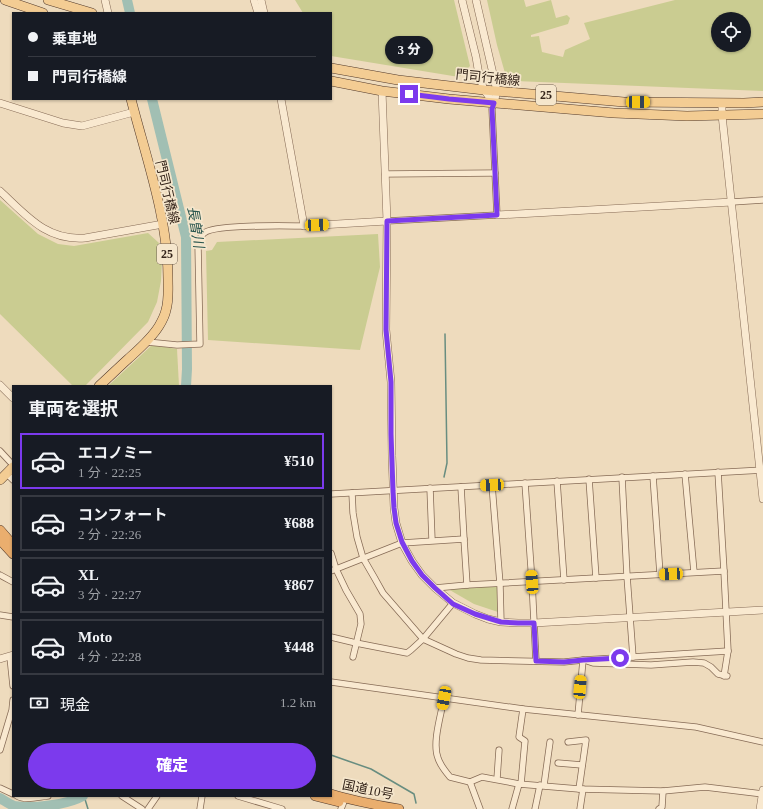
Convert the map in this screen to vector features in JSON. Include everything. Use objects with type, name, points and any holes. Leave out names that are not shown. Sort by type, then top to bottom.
[{"type":"highway","points":[[0,530],[12,544]]},
{"type":"highway","points":[[0,540],[12,553]]},
{"type":"highway","name":"国道10号","points":[[332,795],[343,804],[399,809]]},
{"type":"highway","name":"国道10号","points":[[318,797],[366,809]]},
{"type":"main road","points":[[5,0],[40,12]]},
{"type":"main road","points":[[48,0],[89,12]]},
{"type":"main road","name":"門司行橋線","points":[[332,68],[398,80],[484,90],[624,102],[763,102]]},
{"type":"main road","name":"門司行橋線","points":[[332,81],[382,91],[449,99],[614,113],[687,116],[763,114]]},
{"type":"main road","name":"門司行橋線","points":[[100,385],[146,342],[158,328],[167,309],[168,269],[163,224],[152,176],[131,100]]},
{"type":"street","points":[[105,0],[108,12]]},
{"type":"street","points":[[254,0],[258,12]]},
{"type":"street","points":[[261,0],[264,12]]},
{"type":"street","points":[[462,0],[479,75],[484,90],[494,103]]},
{"type":"street","points":[[476,0],[497,91],[492,109],[497,215]]},
{"type":"street","points":[[382,91],[387,221],[386,330],[391,382],[391,434],[394,508],[396,523],[402,542],[415,566],[422,575],[453,604],[475,614],[501,622],[534,623],[763,610]]},
{"type":"street","points":[[281,100],[304,226]]},
{"type":"street","points":[[0,103],[63,123],[82,126],[134,112]]},
{"type":"street","points":[[722,103],[722,115],[762,470],[763,499]]},
{"type":"street","points":[[385,174],[495,173]]},
{"type":"street","points":[[0,191],[37,226],[65,237],[75,239],[85,238],[163,224]]},
{"type":"street","points":[[146,342],[200,344],[198,244],[200,237],[204,233],[216,228],[243,226],[304,226],[763,200]]},
{"type":"street","points":[[0,385],[12,397]]},
{"type":"street","points":[[0,452],[9,473]]},
{"type":"street","points":[[332,494],[762,470]]},
{"type":"street","points":[[583,660],[593,663],[652,665],[693,662],[704,664],[718,674],[725,676],[728,651],[718,472]]},
{"type":"street","points":[[685,474],[694,572]]},
{"type":"street","points":[[653,476],[660,574]]},
{"type":"street","points":[[622,477],[633,657]]},
{"type":"street","points":[[589,479],[596,578]]},
{"type":"street","points":[[557,481],[564,580]]},
{"type":"street","points":[[525,483],[536,661]]},
{"type":"street","points":[[492,485],[500,584],[501,622]]},
{"type":"street","points":[[461,487],[467,586]]},
{"type":"street","points":[[430,488],[432,540]]},
{"type":"street","points":[[352,493],[353,513],[357,537],[363,558],[383,592],[423,639],[456,654],[481,660],[564,662],[728,651]]},
{"type":"street","points":[[334,570],[402,542],[464,539]]},
{"type":"street","points":[[332,559],[334,570],[360,614],[361,624],[353,657]]},
{"type":"street","points":[[435,588],[724,571]]},
{"type":"street","points":[[0,575],[12,581]]},
{"type":"street","points":[[332,637],[406,653],[423,639],[453,604]]},
{"type":"street","points":[[0,615],[12,617]]},
{"type":"street","points":[[0,659],[11,656],[12,671]]},
{"type":"street","points":[[578,715],[583,660]]},
{"type":"street","points":[[332,682],[523,709],[696,727],[763,742]]},
{"type":"street","points":[[444,698],[436,739],[436,750],[440,764],[450,777],[470,782],[482,777],[520,784],[581,789],[663,791],[705,787],[763,793],[760,809]]},
{"type":"street","points":[[512,809],[520,784],[525,741],[519,737],[523,709]]},
{"type":"street","points":[[0,750],[12,710]]},
{"type":"street","points":[[568,742],[586,740],[582,765],[580,809]]},
{"type":"street","points":[[535,809],[542,785],[550,742]]},
{"type":"street","points":[[497,779],[499,750]]},
{"type":"street","points":[[558,763],[582,765]]},
{"type":"street","points":[[470,782],[480,809]]},
{"type":"street","points":[[0,788],[12,794]]},
{"type":"street","points":[[659,809],[662,807],[663,791]]},
{"type":"street","points":[[19,797],[30,799],[42,797]]},
{"type":"street","points":[[124,797],[142,809]]},
{"type":"street","points":[[148,809],[155,797]]},
{"type":"street","points":[[200,809],[202,797]]},
{"type":"street","points":[[241,797],[282,809]]},
{"type":"green space","points":[[295,0],[454,0],[470,66],[459,77],[332,56],[332,12],[302,12]]},
{"type":"green space","points":[[487,0],[524,0],[526,7],[551,0],[556,18],[567,15],[570,18],[568,24],[531,35],[531,37],[539,36],[542,52],[563,57],[565,50],[590,39],[584,23],[675,0],[763,0],[763,91],[515,81],[505,73]]},
{"type":"green space","points":[[0,200],[38,234],[58,244],[74,246],[148,233],[159,243],[162,260],[161,281],[157,302],[148,322],[86,385],[72,385],[0,314]]},
{"type":"green space","points":[[378,234],[380,267],[360,350],[208,340],[206,251],[212,250],[217,242]]},
{"type":"green space","points":[[152,345],[177,349],[179,385],[109,385]]},
{"type":"green space","points":[[498,582],[498,612],[474,604],[448,589]]},
{"type":"waterway","name":"長曽川","points":[[127,0],[130,12]]},
{"type":"waterway","name":"長曽川","points":[[152,100],[186,237],[186,385]]},
{"type":"waterway","points":[[444,477],[447,463],[445,334]]},
{"type":"waterway","points":[[332,755],[371,769],[414,794],[416,803]]},
{"type":"waterway","name":"長曽川","points":[[0,798],[14,806],[30,807],[49,806],[68,802],[81,797]]},
{"type":"waterway","points":[[84,797],[88,809]]},
{"type":"route","points":[[409,94],[494,103],[492,109],[497,215],[387,221],[386,330],[391,382],[393,491],[396,523],[402,542],[412,561],[422,575],[453,604],[475,614],[501,622],[534,623],[536,661],[564,662],[620,658]]}]
